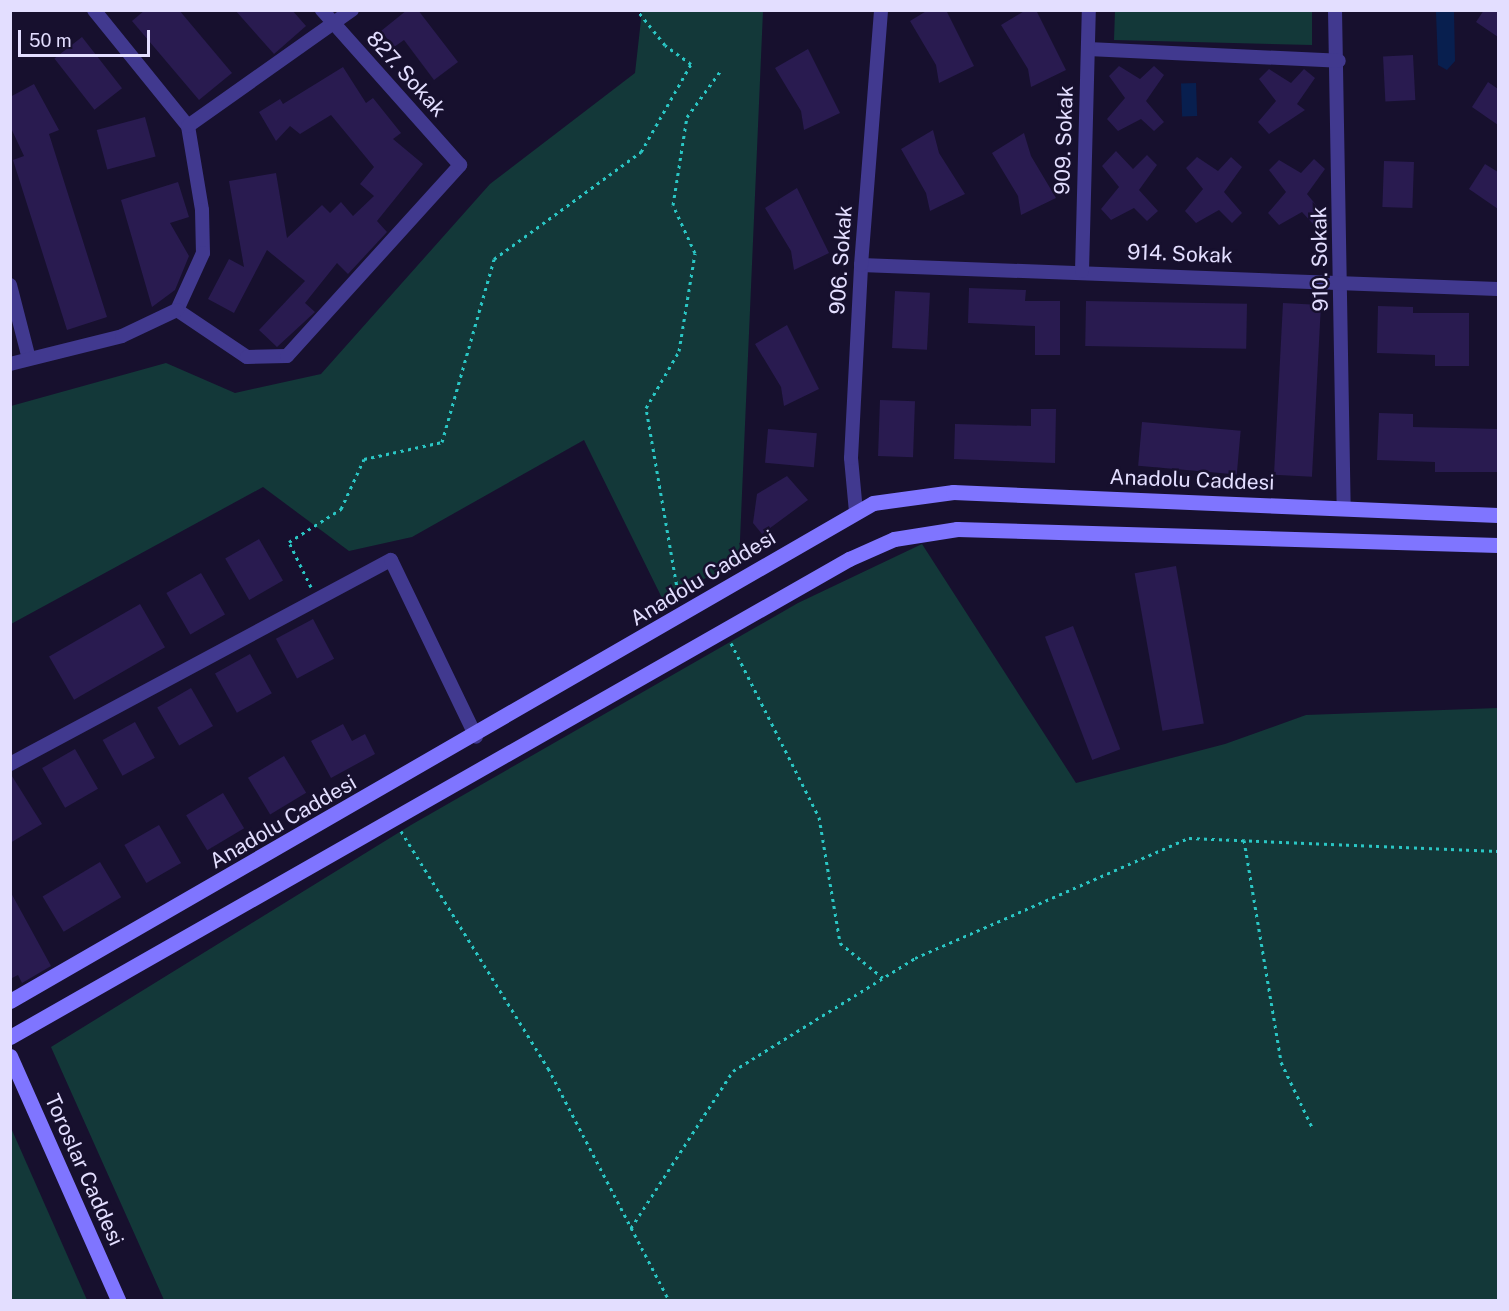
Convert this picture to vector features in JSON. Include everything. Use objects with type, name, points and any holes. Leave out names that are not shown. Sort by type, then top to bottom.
[{"type":"main road","name":"Anadolu Caddesi","points":[[10,1001],[476,737],[873,503],[953,492],[1498,515]]},
{"type":"main road","points":[[10,1037],[849,559],[923,530],[1498,545]]},
{"type":"main road","name":"Toroslar Caddesi","points":[[10,1056],[118,1300]]},
{"type":"street","points":[[10,364],[122,336],[177,310],[203,253],[202,210],[188,126],[94,10]]},
{"type":"street","name":"827. Sokak","points":[[177,310],[247,357],[287,356],[460,165],[322,10]]},
{"type":"street","points":[[188,126],[352,10]]},
{"type":"street","name":"906. Sokak","points":[[856,512],[851,458],[861,265],[881,10]]},
{"type":"street","name":"909. Sokak","points":[[1082,271],[1089,10]]},
{"type":"street","name":"910. Sokak","points":[[1335,10],[1339,61],[1344,507]]},
{"type":"street","points":[[1088,49],[1339,61]]},
{"type":"street","name":"914. Sokak","points":[[861,265],[1341,280],[1498,289]]},
{"type":"street","points":[[10,285],[29,359]]},
{"type":"street","points":[[10,764],[391,560],[476,737]]},
{"type":"path","points":[[318,599],[289,542],[341,509],[364,459],[442,442],[494,259],[641,152],[691,64],[665,45],[637,10]]},
{"type":"path","points":[[681,615],[646,408],[679,351],[695,252],[674,205],[687,117],[721,70]]},
{"type":"path","points":[[727,635],[819,817],[840,943],[883,978]]},
{"type":"path","points":[[392,820],[548,1068],[669,1300]]},
{"type":"path","points":[[631,1228],[733,1071],[915,958],[1189,838],[1498,851]]},
{"type":"path","points":[[1244,840],[1281,1062],[1313,1129]]},
{"type":"green space","points":[[642,11],[763,11],[739,563],[662,598],[584,440],[412,537],[349,551],[263,487],[11,624],[11,406],[166,363],[235,393],[321,374],[490,184],[635,73]]},
{"type":"green space","points":[[1115,11],[1312,11],[1312,45],[1114,40]]},
{"type":"green space","points":[[922,544],[1076,783],[1225,744],[1306,715],[1498,708],[1498,1300],[164,1300],[51,1047],[411,825],[798,603]]},
{"type":"green space","points":[[11,1128],[87,1300],[11,1300]]},
{"type":"water","points":[[1436,12],[1454,12],[1455,61],[1447,70],[1438,65]]},
{"type":"water","points":[[1196,83],[1197,116],[1182,117],[1181,84]]},
{"type":"building","points":[[145,10],[179,10],[232,73],[199,100],[132,21]]},
{"type":"building","points":[[235,10],[292,10],[306,26],[274,54]]},
{"type":"building","points":[[407,10],[418,10],[458,62],[434,80],[404,40],[394,47],[381,31]]},
{"type":"building","points":[[928,10],[946,10],[974,66],[939,83],[936,65],[910,21]]},
{"type":"building","points":[[1026,10],[1036,10],[1066,70],[1031,87],[1028,69],[1001,25]]},
{"type":"building","points":[[1484,10],[1498,10],[1498,37],[1476,22]]},
{"type":"building","points":[[82,37],[122,88],[94,110],[54,59]]},
{"type":"building","points":[[808,49],[840,113],[804,130],[801,111],[775,68]]},
{"type":"building","points":[[1413,55],[1415,100],[1385,102],[1383,57]]},
{"type":"building","points":[[1119,66],[1140,79],[1154,66],[1164,75],[1146,101],[1164,122],[1154,131],[1141,119],[1118,131],[1107,119],[1125,98],[1109,76]]},
{"type":"building","points":[[343,67],[366,103],[373,98],[401,133],[393,139],[423,164],[377,221],[387,232],[348,274],[337,263],[305,303],[315,312],[277,347],[259,330],[305,281],[267,250],[234,313],[208,299],[229,259],[244,267],[229,181],[276,173],[287,238],[322,205],[330,213],[341,202],[353,216],[374,196],[360,184],[374,167],[331,115],[300,134],[290,126],[276,141],[259,112],[280,99],[283,104]]},
{"type":"building","points":[[1269,69],[1291,83],[1304,69],[1315,78],[1297,104],[1305,110],[1269,134],[1258,122],[1276,101],[1259,79]]},
{"type":"building","points":[[1488,82],[1498,89],[1498,125],[1472,107]]},
{"type":"building","points":[[34,84],[59,130],[49,134],[107,317],[67,330],[13,160],[24,156],[10,126],[10,97]]},
{"type":"building","points":[[145,117],[156,157],[107,170],[97,130]]},
{"type":"building","points":[[933,130],[939,153],[965,194],[930,211],[926,193],[901,149]]},
{"type":"building","points":[[1024,133],[1031,156],[1056,198],[1021,215],[1018,196],[992,153]]},
{"type":"building","points":[[1116,151],[1133,169],[1147,155],[1157,165],[1139,190],[1158,211],[1147,221],[1134,208],[1111,220],[1101,209],[1119,187],[1102,166]]},
{"type":"building","points":[[1197,157],[1218,171],[1231,157],[1242,167],[1224,192],[1242,213],[1232,223],[1219,210],[1196,223],[1185,211],[1203,189],[1186,168]]},
{"type":"building","points":[[1314,159],[1325,169],[1307,194],[1325,216],[1314,225],[1302,212],[1279,225],[1268,213],[1286,192],[1269,170],[1279,160],[1301,173]]},
{"type":"building","points":[[1384,161],[1414,162],[1412,208],[1382,207]]},
{"type":"building","points":[[1485,164],[1498,172],[1498,209],[1469,189]]},
{"type":"building","points":[[178,182],[189,217],[170,223],[189,256],[175,290],[152,307],[121,200]]},
{"type":"building","points":[[797,188],[829,253],[794,270],[791,251],[765,208]]},
{"type":"building","points":[[969,288],[1026,290],[1025,301],[1060,301],[1060,355],[1035,355],[1035,326],[968,323]]},
{"type":"building","points":[[895,291],[930,293],[927,350],[892,348]]},
{"type":"building","points":[[1086,301],[1247,304],[1246,349],[1085,346]]},
{"type":"building","points":[[1283,303],[1321,305],[1312,477],[1274,475]]},
{"type":"building","points":[[1378,306],[1413,307],[1413,313],[1469,313],[1469,366],[1435,366],[1435,355],[1377,353]]},
{"type":"building","points":[[787,325],[819,389],[784,406],[781,387],[755,344]]},
{"type":"building","points":[[880,400],[915,401],[913,457],[878,456]]},
{"type":"building","points":[[1031,409],[1056,409],[1055,463],[954,459],[955,424],[1031,426]]},
{"type":"building","points":[[1379,413],[1413,414],[1413,427],[1498,429],[1498,472],[1435,472],[1435,462],[1377,460]]},
{"type":"building","points":[[1142,422],[1241,431],[1237,474],[1138,466]]},
{"type":"building","points":[[768,429],[817,433],[814,467],[765,463]]},
{"type":"building","points":[[787,476],[808,500],[762,534],[753,523],[757,494]]},
{"type":"building","points":[[259,539],[283,581],[249,600],[225,558]]},
{"type":"building","points":[[1176,566],[1204,724],[1162,731],[1135,573]]},
{"type":"building","points":[[201,573],[225,615],[190,635],[166,593]]},
{"type":"building","points":[[140,604],[165,647],[74,700],[49,656]]},
{"type":"building","points":[[313,619],[334,659],[297,678],[276,639]]},
{"type":"building","points":[[1073,626],[1120,749],[1092,760],[1045,637]]},
{"type":"building","points":[[250,654],[272,693],[237,713],[215,673]]},
{"type":"building","points":[[191,688],[213,726],[179,746],[157,708]]},
{"type":"building","points":[[135,722],[155,758],[123,776],[103,740]]},
{"type":"building","points":[[343,724],[352,741],[365,734],[375,754],[331,778],[311,741]]},
{"type":"building","points":[[75,749],[98,789],[65,808],[42,768]]},
{"type":"building","points":[[284,756],[306,793],[270,814],[248,778]]},
{"type":"building","points":[[10,773],[42,824],[10,843]]},
{"type":"building","points":[[223,793],[244,828],[207,850],[186,815]]},
{"type":"building","points":[[159,825],[181,863],[146,883],[124,845]]},
{"type":"building","points":[[100,862],[121,897],[64,932],[43,897]]},
{"type":"building","points":[[10,891],[51,966],[22,983],[18,975],[10,979]]}]
